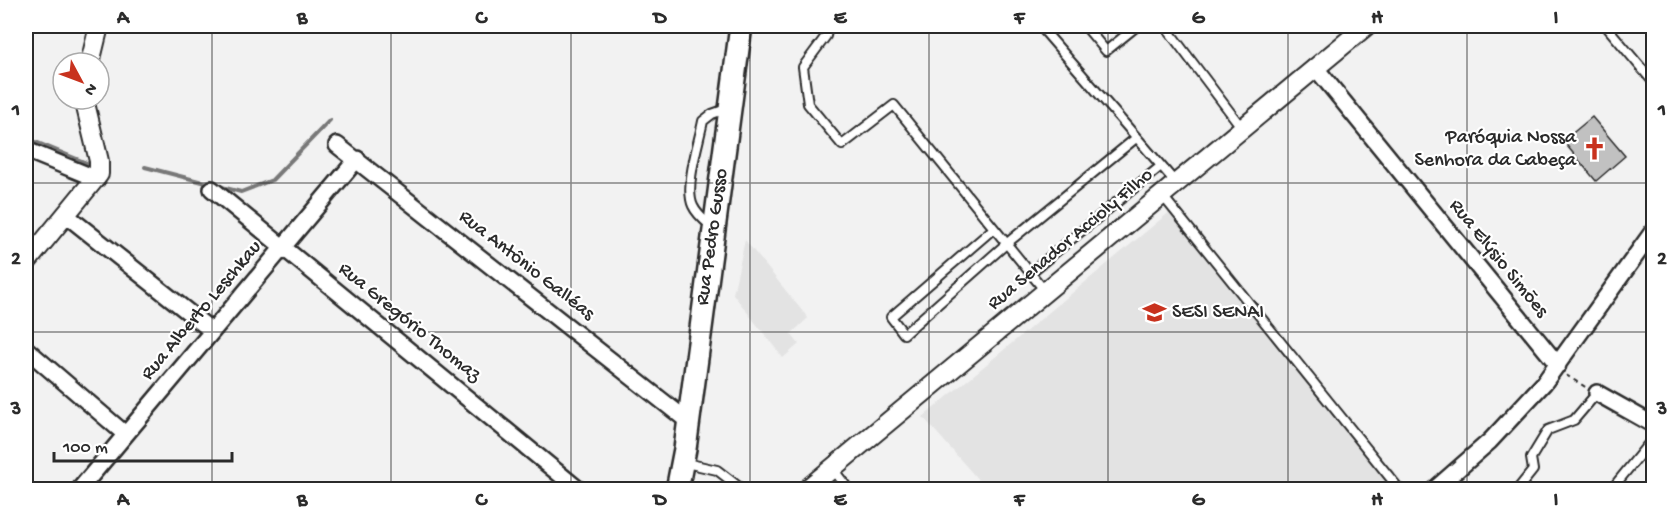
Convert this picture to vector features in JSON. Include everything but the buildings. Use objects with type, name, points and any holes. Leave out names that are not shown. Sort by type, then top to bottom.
[{"type":"main road","name":"Rua Pedro Gusso","points":[[687,489],[685,456],[688,422],[741,26]]},
{"type":"main road","name":"Rua Pedro Gusso","points":[[677,489],[685,456]]},
{"type":"street","points":[[93,51],[99,26]]},
{"type":"street","name":"Rua Senador Accioly Filho","points":[[806,489],[1315,68],[1361,27]]},
{"type":"street","name":"Rua Elýsio Simões","points":[[1315,68],[1558,365]]},
{"type":"street","points":[[26,263],[97,179],[100,169],[99,161],[87,111]]},
{"type":"street","name":"Rua Antônio Galléas","points":[[337,145],[688,422]]},
{"type":"street","points":[[26,150],[97,179]]},
{"type":"street","name":"Rua Alberto Leschkau","points":[[79,489],[357,159]]},
{"type":"street","name":"Rua Gregório Thomaz","points":[[212,189],[579,489]]},
{"type":"street","points":[[66,215],[212,331]]},
{"type":"street","points":[[1434,489],[1509,423],[1558,365],[1653,230]]},
{"type":"street","points":[[26,349],[125,434]]},
{"type":"street","points":[[1597,393],[1653,424]]},
{"type":"lane","points":[[828,26],[826,36],[803,67],[808,104],[842,145],[894,105],[1045,291]]},
{"type":"lane","points":[[1040,26],[1161,166],[1169,189],[1400,489]]},
{"type":"lane","points":[[1085,26],[1106,51],[1137,26]]},
{"type":"lane","points":[[1165,26],[1242,128]]},
{"type":"lane","points":[[1606,26],[1653,83]]},
{"type":"lane","points":[[714,230],[698,214],[692,203],[690,187],[704,121],[712,114],[730,108]]},
{"type":"lane","points":[[993,229],[891,317],[904,334],[1006,244],[1136,138]]},
{"type":"lane","points":[[1030,273],[1161,166]]},
{"type":"lane","points":[[1517,489],[1533,470],[1531,458],[1548,430],[1574,420],[1597,393]]},
{"type":"lane","points":[[1611,489],[1653,437]]},
{"type":"lane","points":[[685,456],[717,470],[743,489]]},
{"type":"lane","points":[[832,468],[849,489]]},
{"type":"path","points":[[1570,378],[1597,393]]},
{"type":"shaded area","name":"SESI SENAI","points":[[1172,210],[1401,480],[1392,490],[974,489],[981,483],[923,417]]},
{"type":"shaded area","points":[[745,240],[808,318],[791,334],[799,344],[783,358],[733,294]]},
{"type":"waterway","points":[[145,167],[241,192],[272,180],[330,120]]},
{"type":"waterway","points":[[26,138],[94,166]]},
{"type":"place","name":"Paróquia Nossa Senhora da Cabeça","points":[[1594,149]]},
{"type":"place","name":"SESI SENAI","points":[[1154,313]]}]
